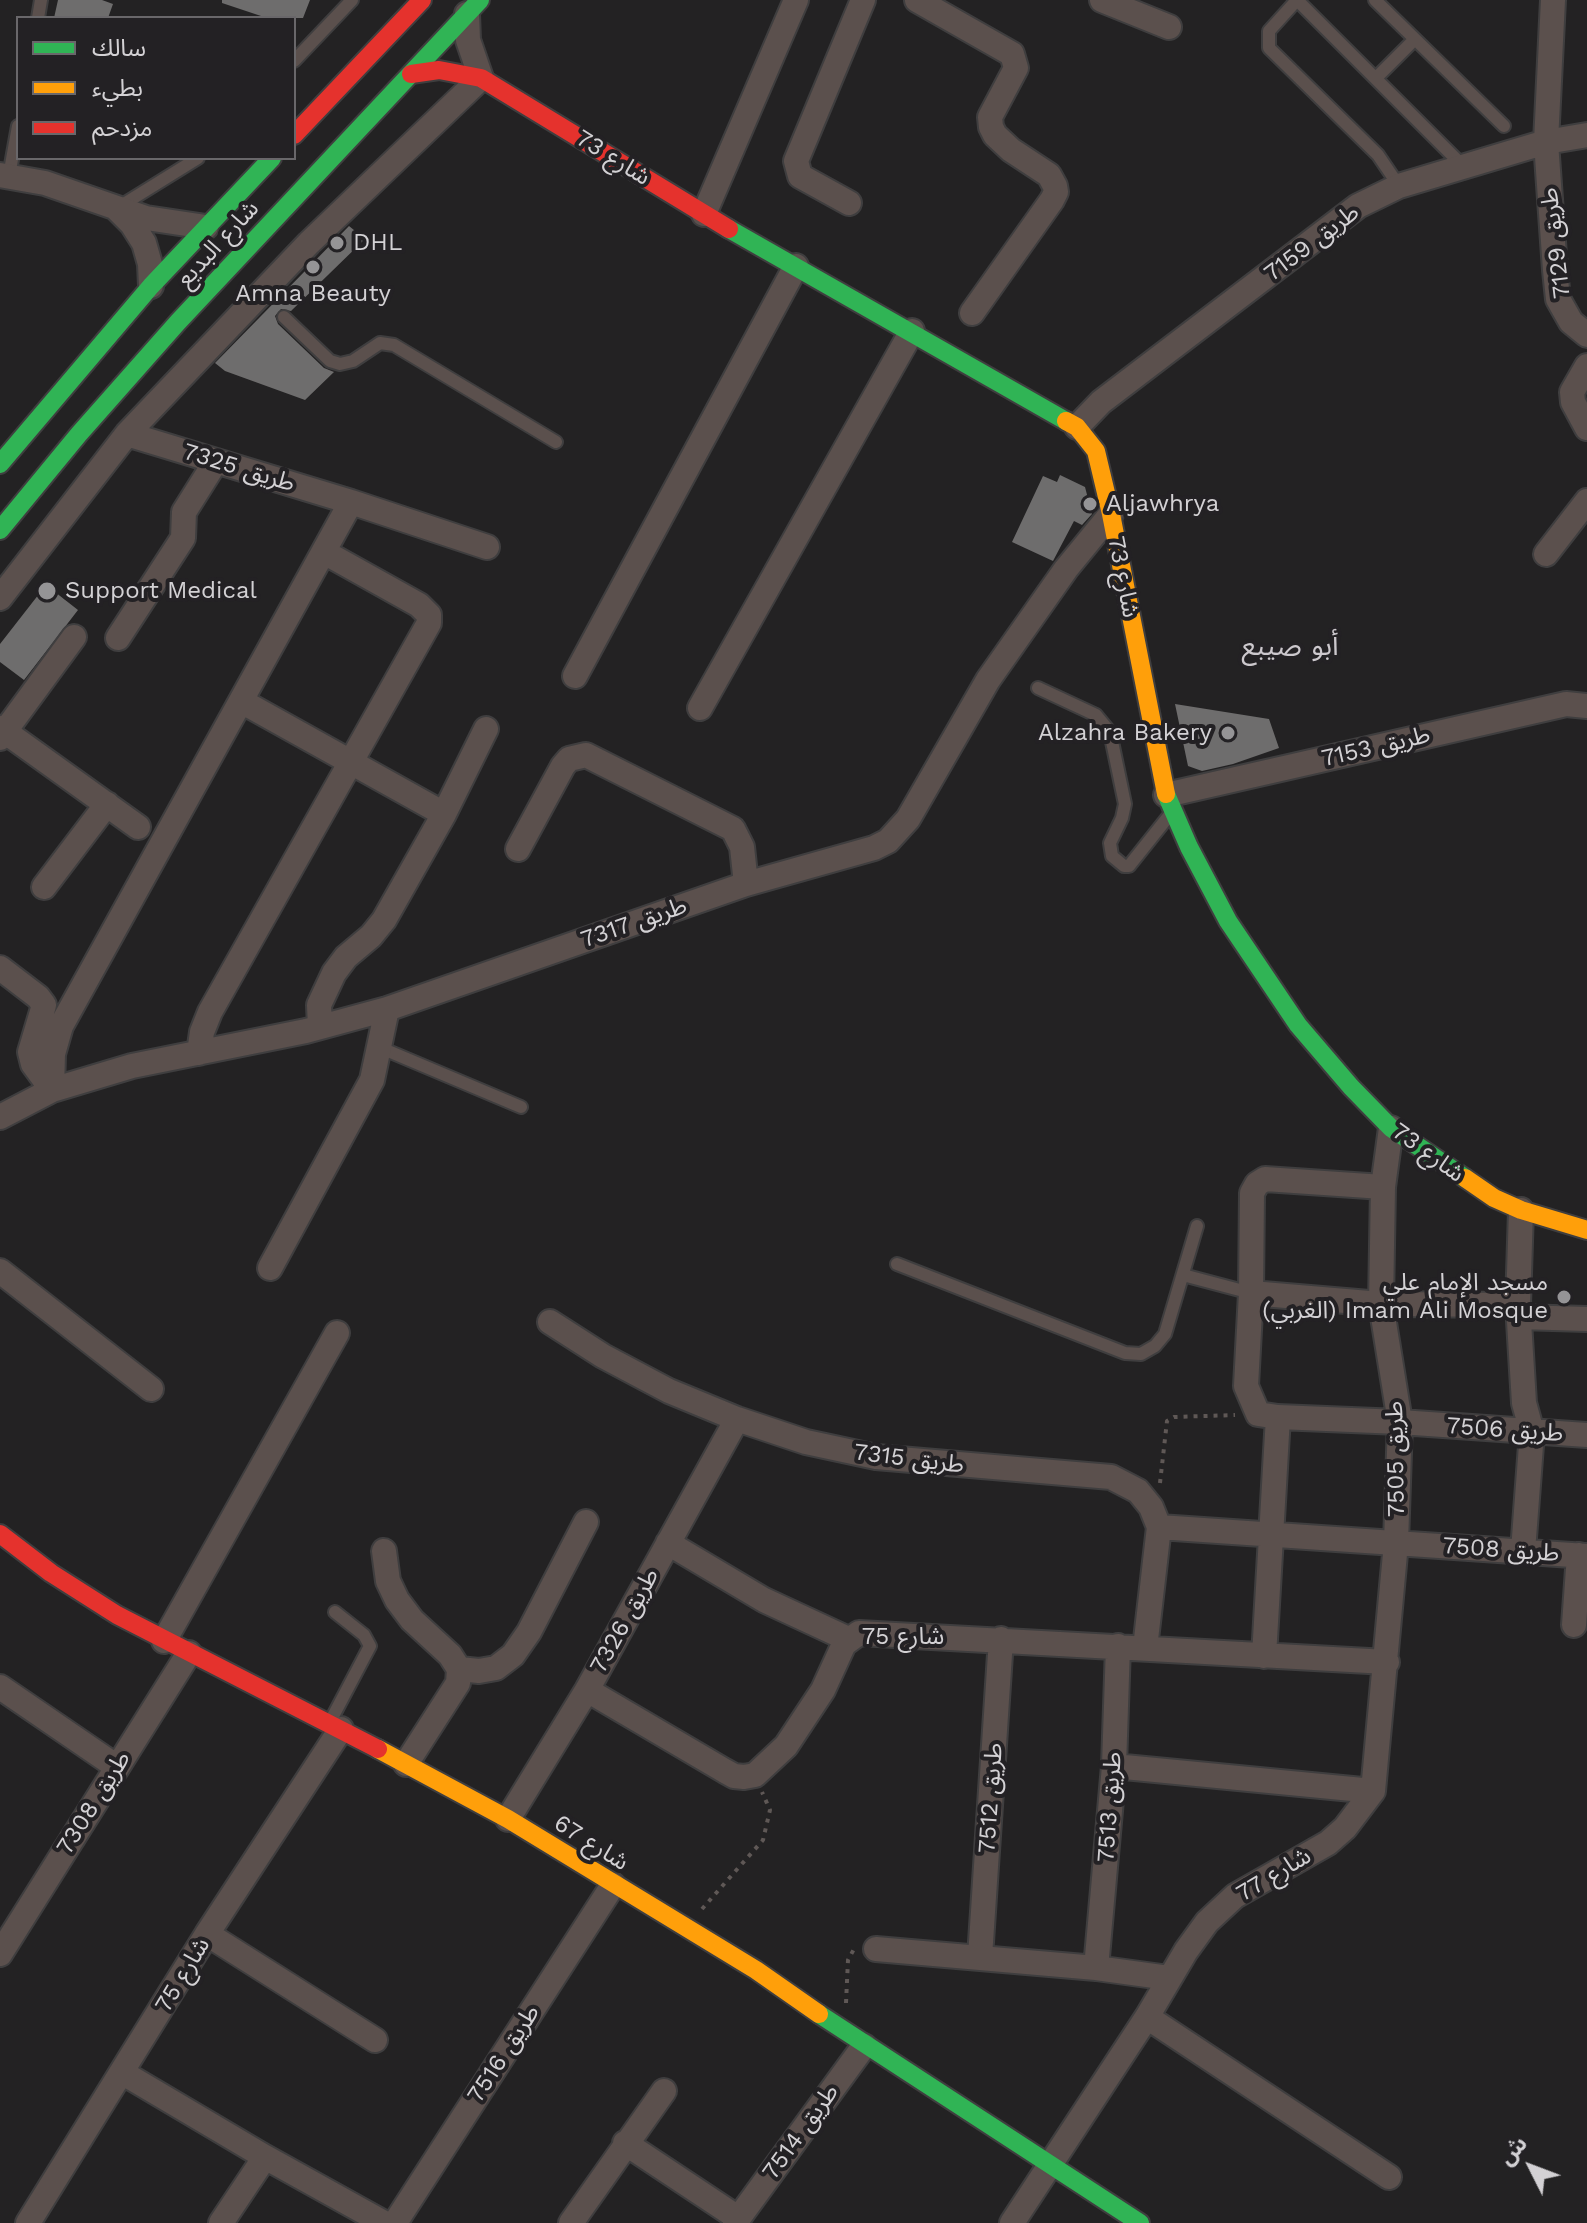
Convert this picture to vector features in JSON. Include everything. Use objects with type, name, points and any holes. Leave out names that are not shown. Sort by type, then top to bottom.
[{"type":"street","points":[[296,133],[422,0]]},
{"type":"street","points":[[704,214],[796,0]]},
{"type":"street","points":[[849,203],[800,176],[796,161],[863,0]]},
{"type":"street","points":[[917,0],[1012,54],[1016,68],[990,117],[991,127],[1011,150],[1049,175],[1055,186],[1052,200],[972,313]]},
{"type":"street","points":[[1102,0],[1169,27]]},
{"type":"street","name":"طريق 7129","points":[[1553,0],[1546,142],[1558,299],[1571,322],[1587,335]]},
{"type":"street","points":[[0,598],[127,434],[266,298],[309,243],[481,78],[468,40],[474,7]]},
{"type":"street","name":"شارع البديع","points":[[0,530],[178,322],[474,7]]},
{"type":"street","name":"شارع 73","points":[[411,74],[439,70],[481,78],[704,214],[1077,427],[1096,451],[1169,803],[1228,921],[1298,1025],[1391,1128],[1494,1198],[1521,1210],[1587,1230]]},
{"type":"street","name":"طريق 7159","points":[[1077,427],[1101,402],[1358,206],[1399,186],[1463,166],[1546,142],[1587,135]]},
{"type":"street","name":"شارع البديع","points":[[0,464],[151,286],[270,160]]},
{"type":"street","points":[[4,175],[82,193],[116,208],[176,224],[206,227]]},
{"type":"street","points":[[116,208],[132,224],[144,243],[150,264],[151,286]]},
{"type":"street","points":[[575,676],[796,266]]},
{"type":"street","points":[[700,708],[912,331]]},
{"type":"street","points":[[1587,366],[1572,392],[1573,402],[1587,428]]},
{"type":"street","name":"طريق 7325","points":[[127,434],[487,547]]},
{"type":"street","points":[[118,638],[183,538],[184,512],[216,461]]},
{"type":"street","points":[[1546,554],[1587,501]]},
{"type":"street","points":[[52,1090],[53,1054],[61,1026],[351,502]]},
{"type":"street","name":"طريق 7317","points":[[0,1117],[52,1090],[132,1066],[320,1027],[387,1009],[746,884],[874,848],[899,831],[988,680],[1066,569],[1111,514]]},
{"type":"street","points":[[199,1053],[202,1032],[210,1012],[426,630],[429,615],[419,605],[324,552]]},
{"type":"street","points":[[74,637],[2,732],[138,827]]},
{"type":"street","points":[[241,701],[444,814]]},
{"type":"street","name":"طريق 7153","points":[[1169,803],[1566,704],[1587,706]]},
{"type":"street","points":[[320,1027],[319,1005],[334,973],[353,949],[379,928],[444,814],[486,729]]},
{"type":"street","points":[[518,849],[563,766],[569,759],[586,755],[733,829],[742,847],[746,884]]},
{"type":"street","points":[[44,887],[107,804]]},
{"type":"street","points":[[0,968],[42,1000],[45,1010],[31,1047],[31,1058],[52,1090]]},
{"type":"street","points":[[270,1268],[372,1080],[387,1009]]},
{"type":"street","name":"طريق 7505","points":[[1373,1791],[1396,1543],[1400,1422],[1381,1304],[1383,1187],[1391,1128]]},
{"type":"street","points":[[1264,1656],[1271,1533],[1268,1415],[1246,1386],[1252,1193],[1257,1184],[1265,1179],[1383,1187]]},
{"type":"street","points":[[1521,1210],[1518,1311],[1524,1403],[1532,1432],[1523,1551]]},
{"type":"street","points":[[0,1271],[151,1389]]},
{"type":"street","points":[[1251,1293],[1518,1311],[1587,1319]]},
{"type":"street","name":"طريق 7315","points":[[550,1322],[635,1374],[703,1406],[806,1442],[876,1457],[1111,1477],[1138,1491],[1155,1517]]},
{"type":"street","points":[[164,1641],[337,1333]]},
{"type":"street","name":"طريق 7506","points":[[1268,1415],[1587,1435]]},
{"type":"street","name":"طريق 7326","points":[[508,1819],[587,1690],[737,1419]]},
{"type":"street","points":[[1145,1648],[1155,1517],[1271,1533]]},
{"type":"street","points":[[459,1669],[479,1671],[496,1668],[513,1655],[529,1632],[586,1522]]},
{"type":"street","name":"طريق 7508","points":[[1271,1533],[1583,1555]]},
{"type":"street","name":"شارع 67","points":[[0,1534],[83,1594],[164,1641],[335,1726],[508,1819],[756,1970],[855,2039],[1140,2223]]},
{"type":"street","points":[[668,1543],[764,1600],[848,1639]]},
{"type":"street","points":[[384,1551],[388,1581],[397,1600],[412,1620],[450,1655],[459,1669],[458,1683],[406,1764]]},
{"type":"street","points":[[1574,1625],[1583,1555]]},
{"type":"street","name":"شارع 75","points":[[755,1775],[777,1756],[800,1728],[848,1639],[859,1633],[1387,1662]]},
{"type":"street","name":"طريق 7512","points":[[980,1957],[1001,1639]]},
{"type":"street","name":"طريق 7513","points":[[1096,1968],[1114,1766],[1118,1646]]},
{"type":"street","name":"طريق 7308","points":[[0,1954],[189,1653]]},
{"type":"street","points":[[0,1687],[117,1767]]},
{"type":"street","points":[[587,1690],[734,1776],[755,1775]]},
{"type":"street","name":"شارع 75","points":[[28,2223],[335,1726]]},
{"type":"street","points":[[1114,1766],[1373,1791]]},
{"type":"street","name":"شارع 77","points":[[1012,2223],[1207,1922],[1228,1902],[1328,1843],[1345,1828],[1373,1791]]},
{"type":"street","name":"طريق 7516","points":[[395,2223],[613,1885]]},
{"type":"street","points":[[207,1934],[375,2040]]},
{"type":"street","points":[[876,1949],[1096,1968],[1169,1978]]},
{"type":"street","points":[[1147,2017],[1389,2177]]},
{"type":"street","name":"طريق 7514","points":[[625,2143],[737,2220],[855,2039]]},
{"type":"street","points":[[123,2073],[384,2223]]},
{"type":"street","points":[[571,2223],[664,2091]]},
{"type":"street","points":[[221,2223],[265,2157]]},
{"type":"lane","points":[[296,59],[352,0]]},
{"type":"lane","points":[[1399,186],[1378,155],[1269,48],[1269,31],[1297,0],[1463,166]]},
{"type":"lane","points":[[1375,0],[1504,126]]},
{"type":"lane","points":[[1376,78],[1415,39]]},
{"type":"lane","points":[[4,175],[16,133]]},
{"type":"lane","points":[[116,208],[195,160]]},
{"type":"lane","points":[[284,317],[330,361],[340,364],[353,361],[380,343],[394,345],[556,442]]},
{"type":"lane","points":[[1038,688],[1096,715],[1110,732],[1125,804],[1110,843],[1112,856],[1124,866],[1129,866],[1169,803]]},
{"type":"lane","points":[[381,1048],[521,1107]]},
{"type":"lane","points":[[897,1264],[1125,1353],[1141,1354],[1155,1346],[1165,1334],[1197,1226]]},
{"type":"lane","points":[[1183,1275],[1251,1293]]},
{"type":"lane","points":[[335,1612],[364,1635],[370,1646],[335,1726]]},
{"type":"path","points":[[1155,1517],[1167,1421],[1174,1417],[1268,1415]]},
{"type":"path","points":[[685,1927],[763,1840],[770,1810],[755,1775]]},
{"type":"path","points":[[855,2039],[849,1955],[859,1948],[876,1949]]},
{"type":"building","points":[[58,0],[102,0],[113,4],[109,16],[54,16]]},
{"type":"building","points":[[222,0],[310,0],[303,18],[261,16],[222,3]]},
{"type":"building","points":[[349,226],[365,239],[291,311],[281,309],[275,316],[278,324],[324,368],[334,372],[305,400],[225,371],[215,363]]},
{"type":"building","points":[[1060,475],[1085,487],[1092,514],[1082,525],[1074,521],[1053,561],[1012,542],[1043,476],[1057,482]]},
{"type":"building","points":[[46,585],[78,610],[24,680],[0,662],[0,644]]},
{"type":"building","name":"Alzahra Bakery","points":[[1175,704],[1269,719],[1279,748],[1202,771],[1188,766]]},
{"type":"traffic: fast","points":[[0,530],[178,322],[480,0]]},
{"type":"traffic: fast","points":[[0,464],[151,286],[270,160]]},
{"type":"traffic: fast","points":[[729,229],[1066,421]]},
{"type":"traffic: fast","points":[[1166,794],[1189,847],[1228,921],[1298,1025],[1391,1128],[1465,1178]]},
{"type":"traffic: fast","points":[[819,2014],[1140,2223]]},
{"type":"traffic: slow","points":[[1066,421],[1077,427],[1096,451],[1166,794]]},
{"type":"traffic: slow","points":[[1465,1178],[1494,1198],[1521,1210],[1587,1230]]},
{"type":"traffic: slow","points":[[378,1749],[508,1819],[756,1970],[819,2014]]},
{"type":"traffic: jam","points":[[296,133],[422,0]]},
{"type":"traffic: jam","points":[[411,74],[439,70],[481,78],[729,229]]},
{"type":"traffic: jam","points":[[0,1534],[51,1573],[117,1615],[378,1749]]},
{"type":"place","name":"DHL","points":[[337,243]]},
{"type":"place","name":"Amna Beauty","points":[[313,267]]},
{"type":"place","name":"Aljawhrya","points":[[1090,504]]},
{"type":"place","name":"Support Medical","points":[[47,591]]},
{"type":"place","name":"Alzahra Bakery","points":[[1228,733]]},
{"type":"place","name":"مسجد الإمام علي (الغربي) Imam Ali Mosque","points":[[1564,1297]]},
{"type":"district","name":"أبو صيبع","points":[[1290,647]]}]
